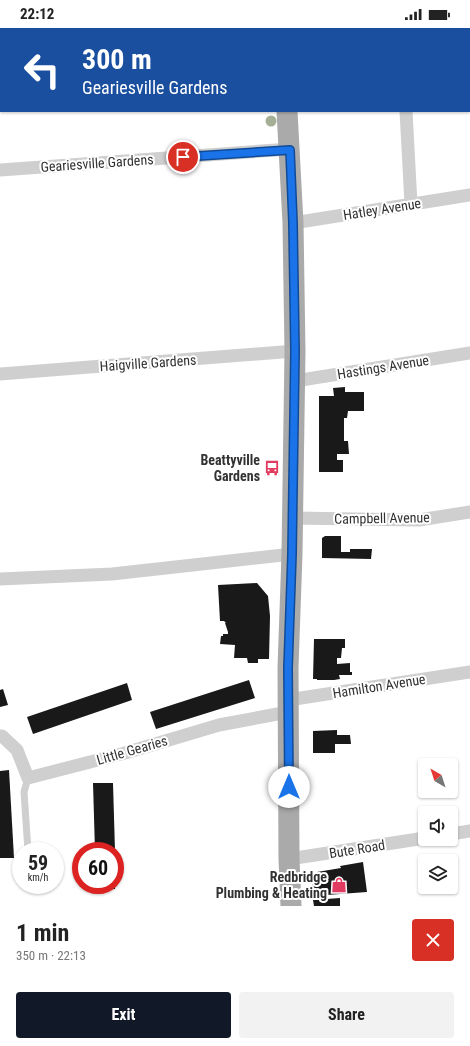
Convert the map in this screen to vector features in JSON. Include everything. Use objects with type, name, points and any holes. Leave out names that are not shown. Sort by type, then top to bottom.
[{"type":"main road","points":[[287,112],[293,223],[295,351],[293,518],[288,668],[289,860],[291,906]]},
{"type":"street","points":[[406,112],[411,204]]},
{"type":"street","name":"Geariesville Gardens","points":[[0,170],[290,150]]},
{"type":"street","name":"Hatley Avenue","points":[[293,223],[470,195]]},
{"type":"street","name":"Haigville Gardens","points":[[0,374],[295,351]]},
{"type":"street","name":"Hastings Avenue","points":[[295,381],[470,353]]},
{"type":"street","name":"Campbell Avenue","points":[[293,518],[419,520],[470,512]]},
{"type":"street","points":[[0,579],[112,574],[292,554]]},
{"type":"street","name":"Hamilton Avenue","points":[[288,706],[470,672]]},
{"type":"street","name":"Little Gearies","points":[[28,778],[125,754],[219,725],[288,706]]},
{"type":"street","points":[[0,736],[2,736],[17,750],[28,778]]},
{"type":"street","points":[[458,833],[470,831]]},
{"type":"street","name":"Bute Road","points":[[289,860],[418,839]]},
{"type":"lane","points":[[27,842],[24,792],[28,778]]},
{"type":"building","points":[[345,387],[345,392],[364,392],[364,411],[348,411],[347,418],[344,418],[344,441],[348,441],[349,454],[337,454],[337,460],[343,460],[343,472],[319,472],[319,396],[334,396],[333,388]]},
{"type":"building","points":[[325,536],[341,536],[341,552],[350,552],[350,549],[372,549],[371,559],[322,558],[322,538]]},
{"type":"building","points":[[257,583],[268,596],[270,616],[269,659],[258,659],[258,663],[248,663],[247,658],[234,658],[235,645],[220,644],[221,636],[223,636],[223,634],[228,634],[228,632],[226,623],[224,621],[220,621],[218,585]]},
{"type":"building","points":[[314,639],[345,639],[345,648],[342,648],[341,658],[337,658],[337,664],[350,663],[350,672],[352,672],[352,675],[339,675],[340,679],[334,680],[313,679]]},
{"type":"building","points":[[249,680],[255,698],[156,729],[150,712]]},
{"type":"building","points":[[127,683],[132,700],[33,734],[27,717]]},
{"type":"building","points":[[3,689],[8,705],[0,707],[0,690]]},
{"type":"building","points":[[337,730],[337,735],[350,735],[351,744],[335,744],[335,753],[313,753],[313,731]]},
{"type":"building","points":[[9,770],[13,842],[12,858],[0,858],[0,771]]},
{"type":"building","points":[[93,783],[113,783],[115,842],[95,842]]},
{"type":"building","name":"Redbridge Plumbing & Heating","points":[[363,862],[367,892],[313,896],[312,877],[317,872]]},
{"type":"building","points":[[340,898],[340,906],[314,906],[313,900]]},
{"type":"place","name":"Beattyville Gardens","points":[[272,468]]},
{"type":"place","name":"Redbridge Plumbing & Heating","points":[[339,885]]},
{"type":"route","points":[[183,157],[290,150],[295,351],[292,554],[288,668],[289,787]]}]
